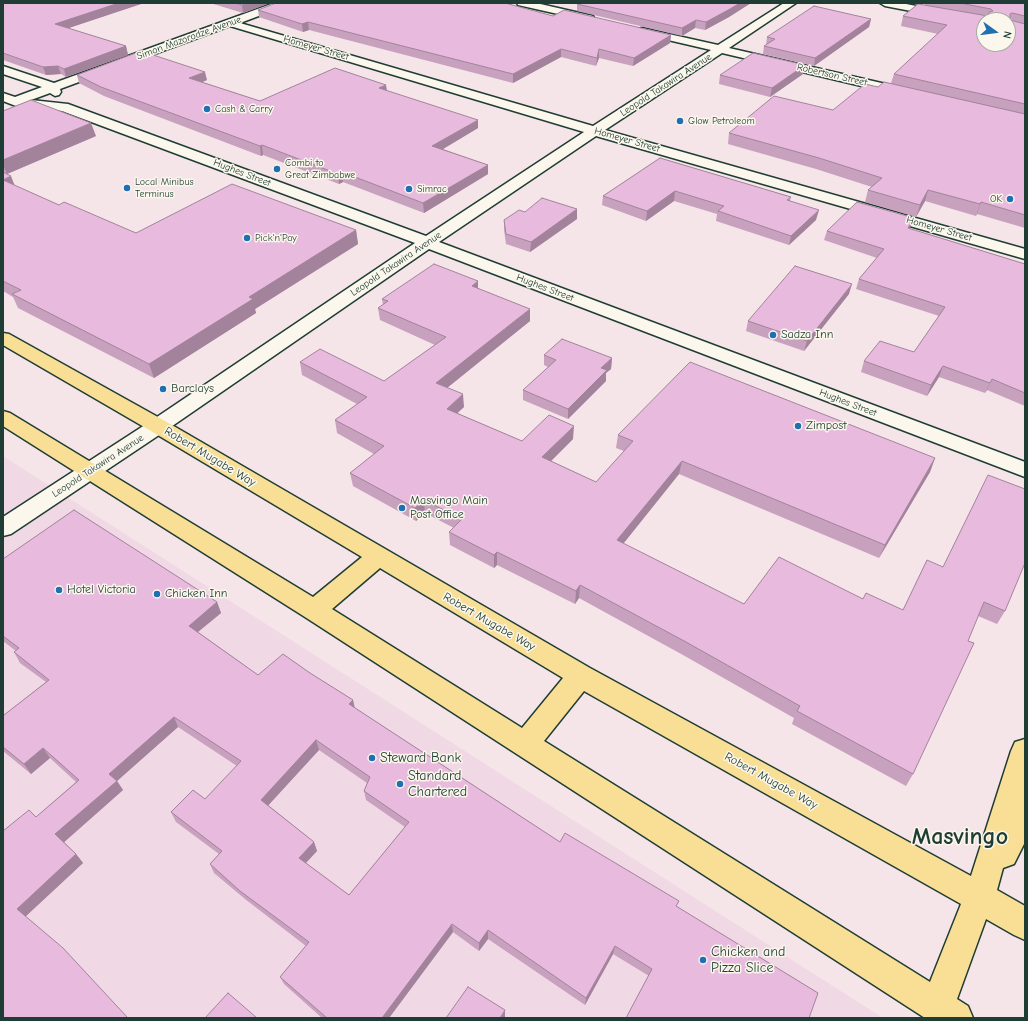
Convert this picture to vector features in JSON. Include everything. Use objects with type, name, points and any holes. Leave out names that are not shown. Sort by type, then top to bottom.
[{"type":"highway","name":"Robert Mugabe Way","points":[[3,338],[158,426],[581,676],[1025,924]]},
{"type":"highway","points":[[3,418],[88,472],[314,610],[525,744],[942,1014],[1025,751]]},
{"type":"highway","points":[[314,610],[378,557]]},
{"type":"highway","points":[[525,744],[581,676]]},
{"type":"highway","points":[[979,897],[1025,813]]},
{"type":"street","name":"Simon Mazorodze Avenue","points":[[3,106],[284,3]]},
{"type":"street","points":[[522,3],[598,21]]},
{"type":"street","name":"Leopold Takawira Avenue","points":[[3,528],[158,426],[426,242],[791,3]]},
{"type":"street","points":[[885,3],[976,20]]},
{"type":"street","name":"Homeyer Street","points":[[230,23],[595,131],[1025,254]]},
{"type":"street","name":"Robertson Street","points":[[629,28],[916,95]]},
{"type":"street","points":[[3,70],[53,87],[64,107]]},
{"type":"street","points":[[3,97],[16,102]]},
{"type":"street","name":"Hughes Street","points":[[16,102],[64,107],[426,242],[1025,470]]},
{"type":"shaded area","points":[[3,456],[883,1018],[3,1018]]},
{"type":"building","points":[[3,3],[119,3],[55,24],[126,46],[64,69],[58,66],[43,67],[3,53]]},
{"type":"building","points":[[235,3],[247,3],[242,5]]},
{"type":"building","points":[[276,3],[505,3],[553,16],[564,10],[671,35],[634,58],[599,49],[597,58],[561,49],[513,74],[308,22],[302,24],[258,10]]},
{"type":"building","points":[[740,3],[706,22],[696,20],[682,28],[577,4]]},
{"type":"building","points":[[960,3],[1025,3],[1025,16],[1016,14],[1016,12],[989,12],[993,11],[991,9]]},
{"type":"building","points":[[918,4],[976,14],[976,52],[1016,52],[1016,22],[1025,24],[1025,104],[894,74],[947,25],[903,16]]},
{"type":"building","points":[[814,6],[871,19],[815,58],[764,46],[775,39],[767,37]]},
{"type":"building","points":[[141,51],[205,72],[189,78],[260,101],[335,68],[386,85],[379,88],[478,120],[432,146],[488,165],[423,203],[342,172],[338,174],[262,145],[260,146],[101,87],[77,75]]},
{"type":"building","points":[[753,53],[805,65],[772,88],[720,75]]},
{"type":"building","points":[[884,82],[1025,114],[1025,215],[981,202],[980,204],[928,190],[920,205],[868,190],[882,178],[819,158],[729,133],[774,96],[833,110],[865,84],[878,87]]},
{"type":"building","points":[[31,100],[91,123],[3,160],[3,111]]},
{"type":"building","points":[[660,158],[791,197],[787,200],[819,210],[791,236],[718,211],[724,206],[675,191],[647,211],[603,196]]},
{"type":"building","points":[[3,172],[11,176],[3,180]]},
{"type":"building","points":[[3,180],[59,205],[64,202],[136,233],[232,184],[356,230],[249,297],[253,299],[149,364],[12,294],[21,290],[3,281]]},
{"type":"building","points":[[542,198],[577,209],[531,242],[506,234],[504,220],[519,210],[525,212]]},
{"type":"building","points":[[857,202],[914,218],[908,228],[1025,264],[1025,393],[992,379],[990,383],[943,366],[931,385],[864,361],[880,341],[914,352],[945,307],[859,279],[884,249],[827,231]]},
{"type":"building","points":[[434,264],[478,281],[472,286],[530,309],[436,383],[463,394],[447,409],[522,441],[549,415],[574,426],[542,457],[596,482],[633,441],[618,435],[690,362],[935,458],[885,545],[682,461],[617,540],[744,604],[779,557],[863,599],[866,593],[903,610],[927,560],[943,567],[988,475],[1025,489],[1025,563],[1005,611],[984,602],[968,641],[974,643],[913,774],[797,711],[800,706],[580,585],[576,591],[497,552],[494,555],[449,532],[462,519],[424,500],[415,508],[350,473],[384,446],[335,420],[367,397],[300,362],[320,349],[384,381],[446,337],[378,308],[388,301],[382,299]]},
{"type":"building","points":[[795,266],[852,284],[807,341],[748,321]]},
{"type":"building","points":[[562,339],[612,358],[601,368],[607,370],[568,409],[523,390],[556,360],[544,355]]},
{"type":"building","points":[[74,510],[217,602],[189,626],[258,675],[283,654],[353,700],[349,704],[560,842],[565,833],[679,901],[676,906],[818,993],[809,1018],[626,1018],[652,969],[615,946],[586,998],[488,930],[479,943],[452,924],[382,1018],[327,1018],[280,977],[309,942],[240,891],[210,864],[222,851],[171,812],[193,790],[205,799],[241,761],[174,717],[109,774],[117,781],[55,834],[76,854],[17,909],[63,948],[128,1018],[3,1018],[3,831],[29,810],[36,817],[79,780],[43,748],[24,764],[3,747],[3,714],[4,715],[49,680],[14,652],[19,648],[3,636],[3,559]],"holes":[[[316,740],[370,777],[364,791],[409,822],[349,895],[299,858],[314,842],[261,800]]]},
{"type":"building","points":[[468,987],[505,1010],[500,1018],[446,1018]]},
{"type":"building","points":[[228,993],[257,1018],[205,1018]]},
{"type":"place","name":"Cash & Carry","points":[[207,109]]},
{"type":"place","name":"Glow Petroleom","points":[[680,121]]},
{"type":"place","name":"Combi to Great Zimbabwe","points":[[277,169]]},
{"type":"place","name":"Local Minibus Terminus","points":[[127,188]]},
{"type":"place","name":"Simrac","points":[[409,189]]},
{"type":"place","name":"OK","points":[[1010,199]]},
{"type":"place","name":"Pick'n'Pay","points":[[247,238]]},
{"type":"place","name":"Sadza Inn","points":[[773,335]]},
{"type":"place","name":"Barclays","points":[[163,389]]},
{"type":"place","name":"Zimpost","points":[[798,426]]},
{"type":"place","name":"Masvingo Main Post Office","points":[[402,508]]},
{"type":"place","name":"Hotel Victoria","points":[[59,590]]},
{"type":"place","name":"Chicken Inn","points":[[157,594]]},
{"type":"place","name":"Steward Bank","points":[[372,758]]},
{"type":"place","name":"Standard Chartered","points":[[400,784]]},
{"type":"place","name":"Chicken and Pizza Slice","points":[[703,960]]},
{"type":"district","name":"Masvingo","points":[[960,837]]}]
